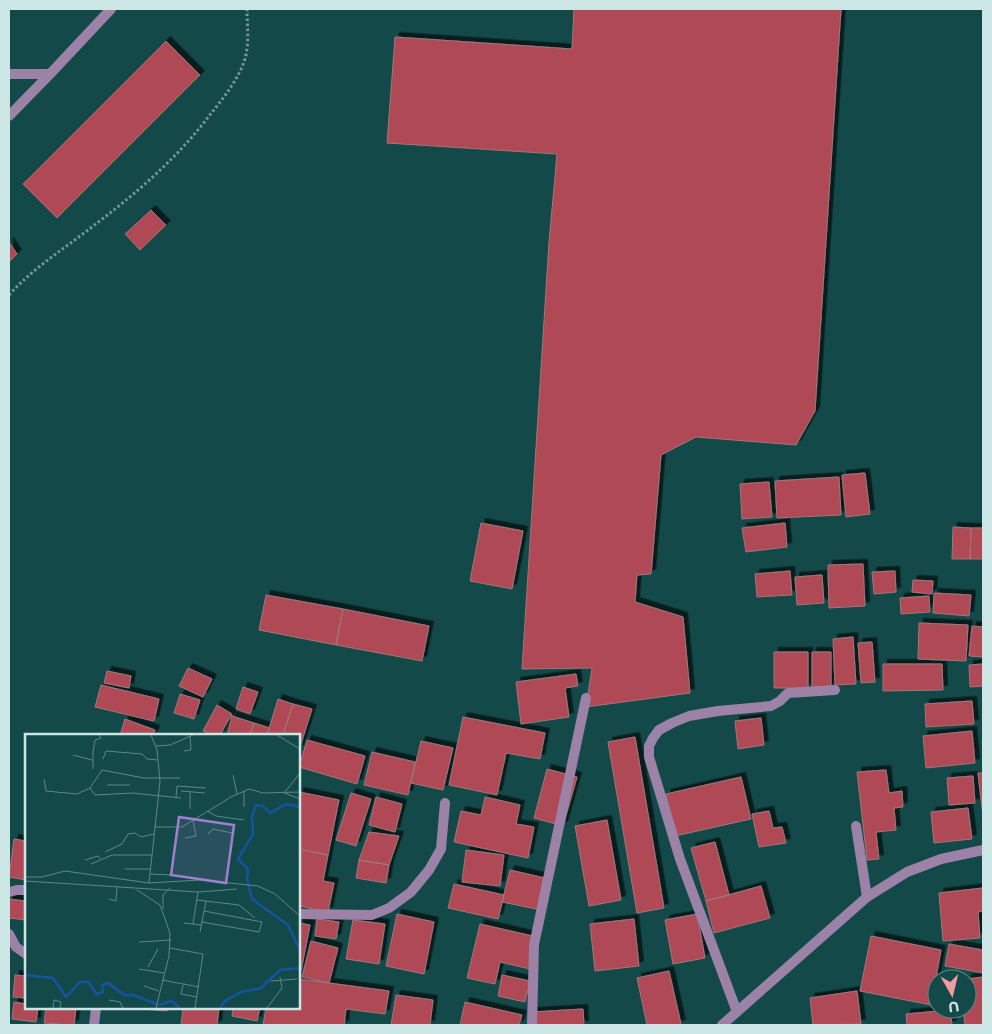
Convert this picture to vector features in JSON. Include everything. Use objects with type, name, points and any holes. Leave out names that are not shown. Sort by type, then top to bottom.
[{"type":"street","points":[[9,116],[111,9]]},
{"type":"street","points":[[9,74],[50,74]]},
{"type":"street","points":[[737,1012],[680,859],[649,757],[649,746],[659,730],[689,716],[740,708],[771,706],[788,693],[834,690]]},
{"type":"street","points":[[532,1025],[534,945],[586,698]]},
{"type":"street","points":[[300,914],[372,915],[389,908],[411,892],[429,870],[441,849],[445,803]]},
{"type":"street","points":[[856,826],[867,897]]},
{"type":"street","points":[[722,1025],[867,897],[907,872],[941,859],[983,850]]},
{"type":"street","points":[[9,892],[25,890]]},
{"type":"street","points":[[9,934],[16,947],[25,953]]},
{"type":"street","points":[[94,1025],[96,1009]]},
{"type":"path","points":[[9,295],[49,258],[97,224],[142,186],[183,147],[205,121],[237,77],[244,60],[248,42],[247,9]]},
{"type":"building","points":[[574,9],[841,9],[815,411],[796,445],[696,437],[661,455],[651,574],[637,575],[635,602],[683,617],[690,693],[586,707],[592,668],[522,669],[549,242],[557,154],[387,143],[395,37],[572,49]]},
{"type":"building","points":[[166,41],[200,75],[57,218],[23,184]]},
{"type":"building","points":[[151,210],[166,225],[140,250],[125,234]]},
{"type":"building","points":[[9,242],[17,254],[9,262]]},
{"type":"building","points":[[865,473],[870,514],[846,517],[842,475]]},
{"type":"building","points":[[839,477],[841,515],[777,518],[775,481]]},
{"type":"building","points":[[769,482],[772,517],[742,519],[740,484]]},
{"type":"building","points":[[481,523],[523,531],[512,589],[470,581]]},
{"type":"building","points":[[785,523],[787,547],[746,552],[742,528]]},
{"type":"building","points":[[953,527],[971,528],[970,559],[952,559]]},
{"type":"building","points":[[971,528],[983,528],[983,559],[970,559]]},
{"type":"building","points":[[863,564],[865,606],[829,608],[828,565]]},
{"type":"building","points":[[790,571],[792,595],[757,597],[755,574]]},
{"type":"building","points":[[895,571],[896,592],[874,594],[872,572]]},
{"type":"building","points":[[822,575],[824,603],[797,605],[795,577]]},
{"type":"building","points":[[913,580],[933,581],[932,594],[912,592]]},
{"type":"building","points":[[934,593],[971,595],[969,616],[933,613]]},
{"type":"building","points":[[266,595],[343,609],[336,645],[259,630]]},
{"type":"building","points":[[929,596],[930,612],[901,614],[900,598]]},
{"type":"building","points":[[343,609],[429,626],[422,661],[336,645]]},
{"type":"building","points":[[919,623],[968,625],[966,661],[918,659]]},
{"type":"building","points":[[972,626],[983,627],[983,657],[969,656]]},
{"type":"building","points":[[853,637],[856,684],[835,685],[833,639]]},
{"type":"building","points":[[872,642],[875,682],[861,683],[858,643]]},
{"type":"building","points":[[774,652],[808,652],[808,688],[774,688]]},
{"type":"building","points":[[812,652],[831,652],[831,688],[812,688]]},
{"type":"building","points":[[883,664],[942,664],[943,690],[883,691]]},
{"type":"building","points":[[983,664],[983,686],[970,687],[969,665]]},
{"type":"building","points":[[188,668],[212,679],[203,697],[179,686]]},
{"type":"building","points":[[107,671],[131,676],[129,688],[104,683]]},
{"type":"building","points":[[576,674],[578,686],[565,688],[569,717],[521,724],[516,682]]},
{"type":"building","points":[[101,685],[159,699],[154,721],[95,707]]},
{"type":"building","points":[[243,687],[258,692],[250,714],[236,709]]},
{"type":"building","points":[[180,694],[200,700],[194,719],[174,713]]},
{"type":"building","points":[[278,699],[293,704],[283,734],[267,734]]},
{"type":"building","points":[[972,701],[974,724],[926,727],[925,704]]},
{"type":"building","points":[[293,704],[312,709],[300,747],[300,734],[283,734]]},
{"type":"building","points":[[217,705],[232,714],[221,734],[209,734],[203,731]]},
{"type":"building","points":[[232,716],[254,723],[250,734],[227,734]]},
{"type":"building","points":[[463,717],[545,733],[540,759],[506,753],[497,795],[449,785]]},
{"type":"building","points":[[761,718],[764,745],[738,749],[735,721]]},
{"type":"building","points":[[125,719],[155,730],[153,734],[120,734]]},
{"type":"building","points":[[254,723],[270,728],[267,734],[250,734]]},
{"type":"building","points":[[972,731],[975,763],[926,768],[923,736]]},
{"type":"building","points":[[635,737],[664,908],[637,913],[608,742]]},
{"type":"building","points":[[307,740],[365,756],[357,784],[300,767]]},
{"type":"building","points":[[421,741],[453,748],[443,790],[411,783]]},
{"type":"building","points":[[372,752],[415,762],[408,795],[364,785]]},
{"type":"building","points":[[547,769],[577,777],[563,826],[534,818]]},
{"type":"building","points":[[886,770],[889,793],[902,791],[903,807],[894,808],[896,830],[876,832],[879,859],[867,860],[857,772]]},
{"type":"building","points":[[978,773],[983,773],[983,816]]},
{"type":"building","points":[[973,776],[975,803],[949,805],[947,778]]},
{"type":"building","points":[[741,777],[751,819],[675,836],[666,794]]},
{"type":"building","points":[[300,792],[339,800],[328,855],[300,849]]},
{"type":"building","points":[[351,793],[371,799],[356,846],[336,840]]},
{"type":"building","points":[[376,797],[402,804],[395,832],[369,825]]},
{"type":"building","points":[[485,797],[520,805],[516,824],[534,827],[528,858],[454,842],[461,811],[481,815]]},
{"type":"building","points":[[968,808],[972,839],[934,843],[931,812]]},
{"type":"building","points":[[769,811],[773,828],[782,827],[786,843],[759,847],[752,814]]},
{"type":"building","points":[[607,820],[621,900],[589,906],[575,826]]},
{"type":"building","points":[[369,832],[399,836],[389,865],[359,860]]},
{"type":"building","points":[[14,839],[25,841],[25,880],[9,877]]},
{"type":"building","points":[[715,842],[729,895],[706,901],[691,848]]},
{"type":"building","points":[[300,849],[328,855],[323,881],[334,883],[328,912],[300,906]]},
{"type":"building","points":[[466,850],[504,855],[500,886],[462,882]]},
{"type":"building","points":[[359,860],[389,865],[386,883],[356,878]]},
{"type":"building","points":[[510,870],[549,879],[541,910],[502,902]]},
{"type":"building","points":[[454,884],[504,895],[498,919],[448,908]]},
{"type":"building","points":[[761,886],[770,918],[714,933],[706,901]]},
{"type":"building","points":[[983,888],[983,911],[978,912],[980,938],[943,941],[939,893]]},
{"type":"building","points":[[9,899],[25,901],[25,920],[9,918]]},
{"type":"building","points":[[397,914],[434,922],[424,974],[386,966]]},
{"type":"building","points":[[697,914],[705,958],[673,964],[665,920]]},
{"type":"building","points":[[317,919],[339,922],[336,939],[315,936]]},
{"type":"building","points":[[634,919],[639,966],[595,971],[590,924]]},
{"type":"building","points":[[353,920],[385,924],[379,964],[346,959]]},
{"type":"building","points":[[300,923],[310,925],[300,971]]},
{"type":"building","points":[[480,924],[537,937],[530,969],[500,962],[495,984],[467,978]]},
{"type":"building","points":[[871,936],[941,950],[938,969],[927,969],[927,1004],[860,991]]},
{"type":"building","points":[[311,941],[338,948],[329,983],[302,977]]},
{"type":"building","points":[[949,944],[983,950],[983,973],[977,972],[977,969],[945,966]]},
{"type":"building","points":[[669,971],[681,1024],[647,1025],[637,978]]},
{"type":"building","points":[[15,975],[25,976],[25,998],[13,997]]},
{"type":"building","points":[[502,975],[530,981],[525,1002],[498,996]]},
{"type":"building","points":[[983,977],[983,1025],[965,1025],[964,1019],[977,1019],[977,978]]},
{"type":"building","points":[[300,979],[389,991],[385,1014],[346,1009],[344,1025],[263,1025],[266,1009],[300,1009]]},
{"type":"building","points":[[857,991],[861,1024],[813,1025],[810,998]]},
{"type":"building","points":[[396,995],[433,1000],[430,1025],[391,1025]]},
{"type":"building","points":[[14,1002],[25,1004],[25,1009],[38,1009],[36,1022],[12,1019]]},
{"type":"building","points":[[465,1002],[522,1015],[519,1025],[460,1025]]},
{"type":"building","points":[[46,1009],[76,1009],[74,1025],[44,1023]]},
{"type":"building","points":[[140,1009],[167,1009],[167,1011]]},
{"type":"building","points":[[183,1009],[219,1009],[217,1025],[181,1025]]},
{"type":"building","points":[[233,1009],[260,1009],[257,1021],[232,1016]]},
{"type":"building","points":[[583,1009],[584,1025],[534,1025],[533,1012]]},
{"type":"building","points":[[927,1012],[927,1019],[951,1019],[952,1025],[907,1025],[906,1014]]}]
